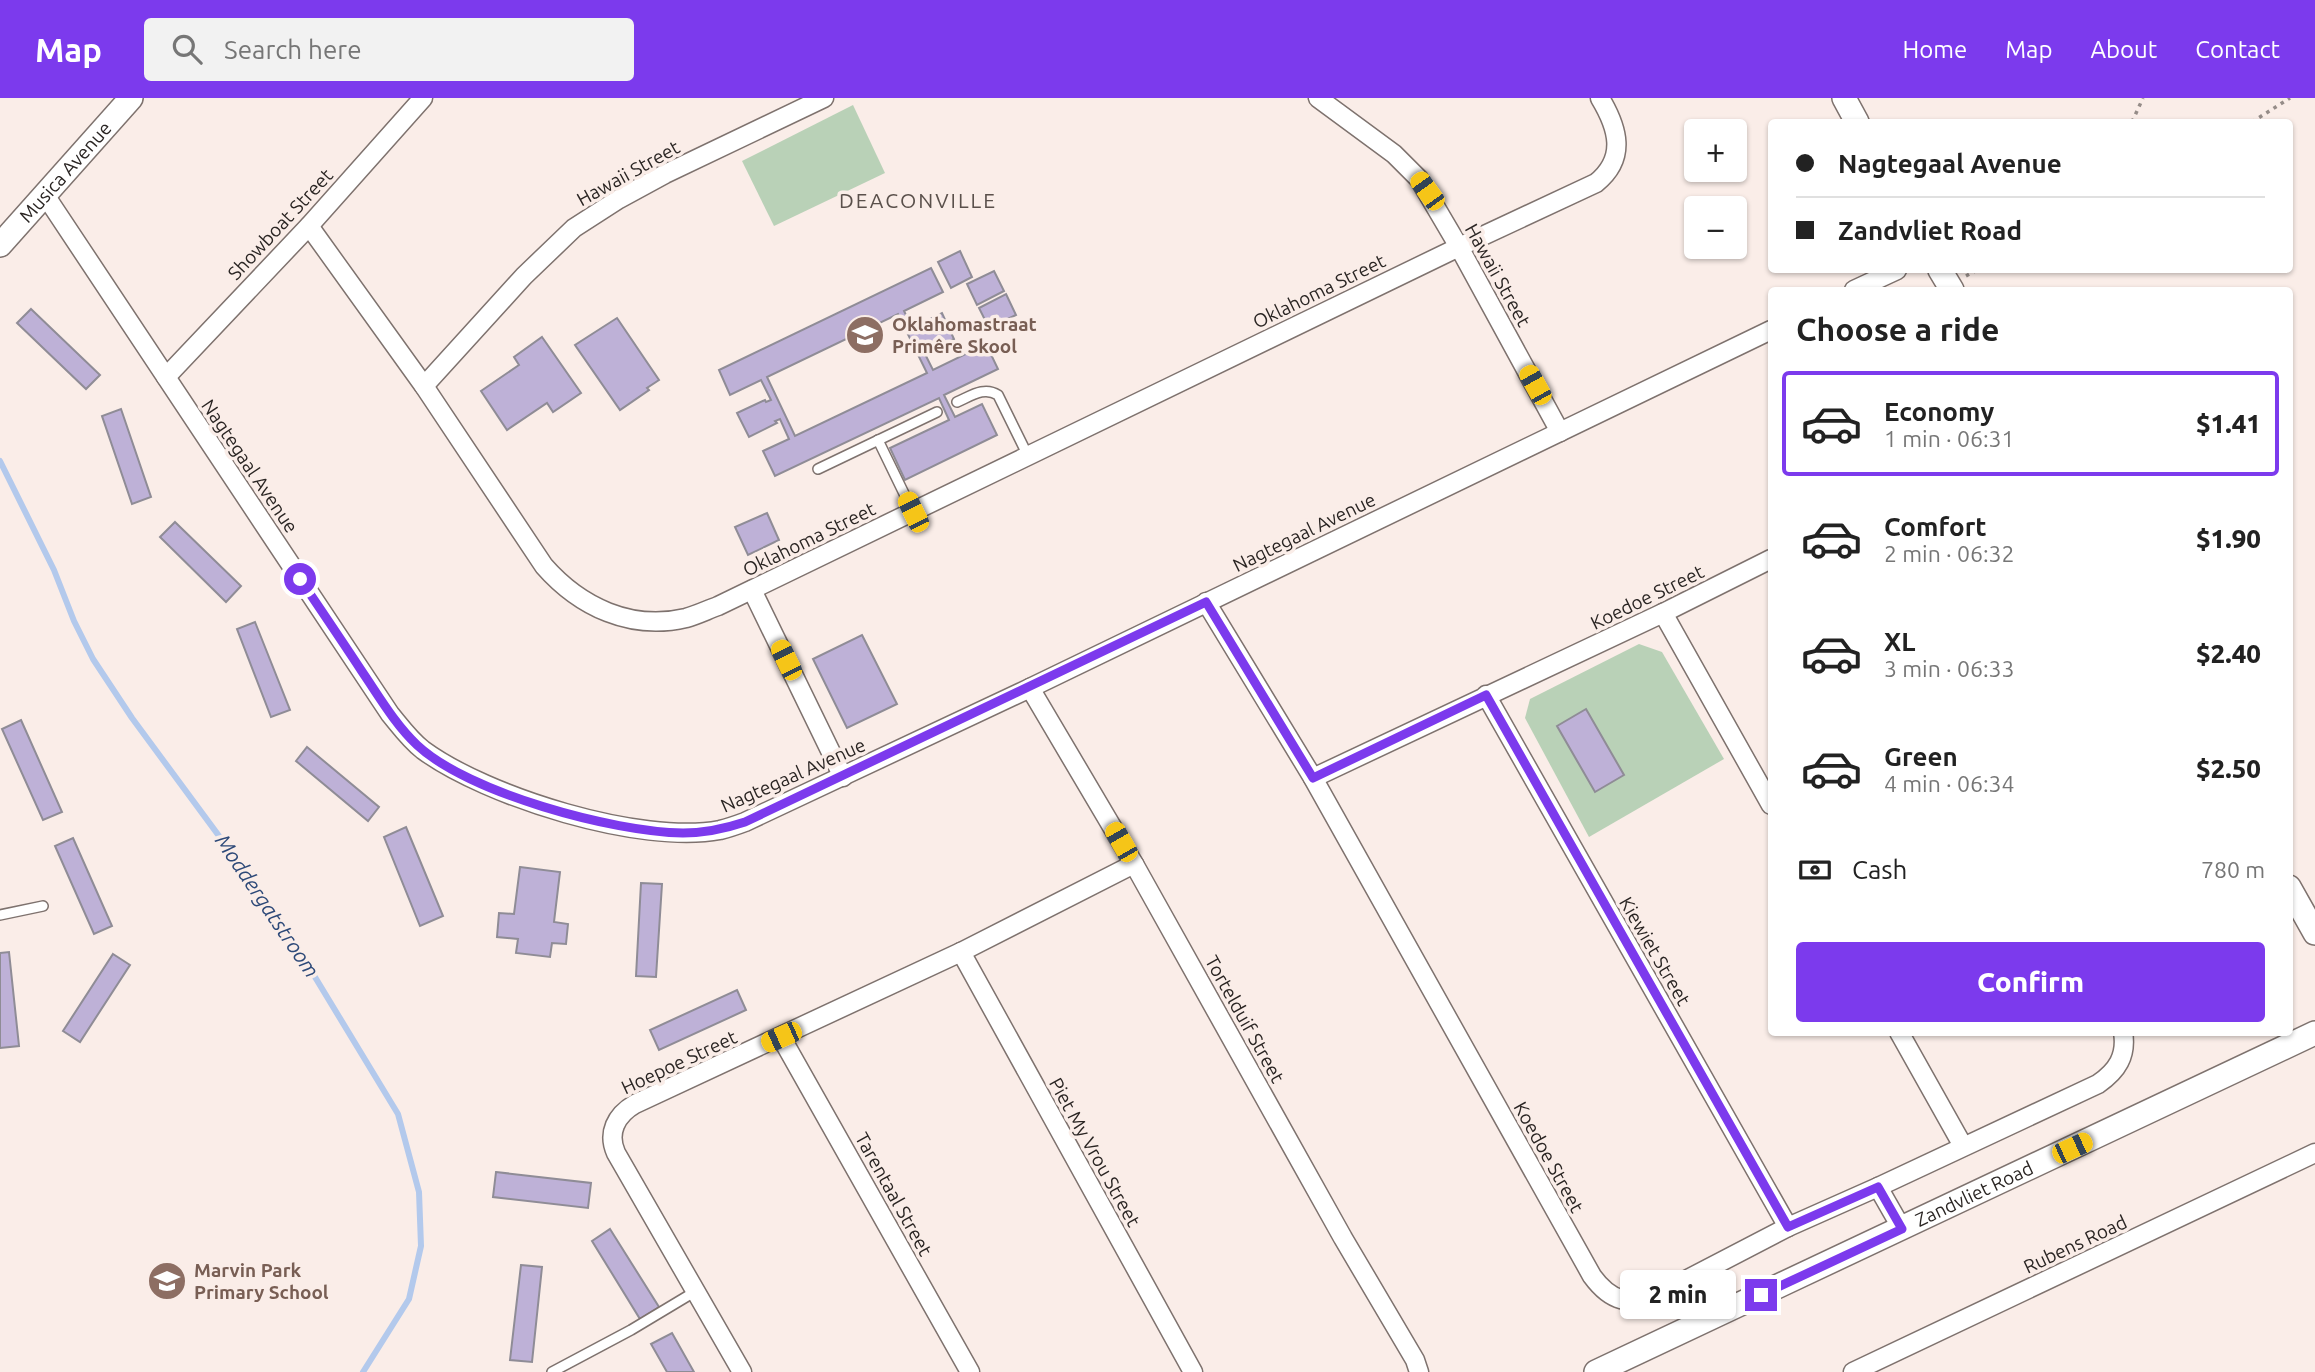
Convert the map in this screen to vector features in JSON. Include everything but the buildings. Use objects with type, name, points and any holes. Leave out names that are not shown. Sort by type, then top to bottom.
[{"type":"street","name":"Musica Avenue","points":[[0,245],[131,98]]},
{"type":"street","name":"Showboat Street","points":[[166,377],[309,226],[423,98]]},
{"type":"street","name":"Hawaii Street","points":[[424,386],[524,276],[582,223],[619,198],[665,174],[824,98]]},
{"type":"street","name":"Hawaii Street","points":[[1318,98],[1409,167],[1427,191],[1560,432]]},
{"type":"street","name":"Oklahoma Street","points":[[309,226],[424,386],[544,566],[571,594],[588,604],[625,618],[666,621],[687,618],[752,590],[1595,183],[1612,165],[1617,135],[1600,98]]},
{"type":"street","points":[[1844,98],[1855,119]]},
{"type":"street","name":"Nagtegaal Avenue","points":[[45,195],[390,714],[421,748],[447,766],[523,801],[619,825],[683,833],[719,830],[745,822],[843,777],[1768,331]]},
{"type":"street","points":[[1860,287],[1891,273]]},
{"type":"street","name":"Koedoe Street","points":[[1313,778],[1768,560]]},
{"type":"street","points":[[752,590],[843,777]]},
{"type":"street","name":"Koedoe Street","points":[[1206,602],[1313,778],[1598,1285],[1615,1297],[1631,1301],[1646,1299],[1788,1227],[2098,1084],[2118,1067],[2123,1055],[2123,1036]]},
{"type":"street","points":[[1663,613],[1768,800]]},
{"type":"street","name":"Tortelduif Street","points":[[1030,688],[1134,864],[1343,1238],[1415,1360],[1419,1372]]},
{"type":"street","name":"Kiewiet Street","points":[[1486,695],[1788,1227]]},
{"type":"street","name":"Hoepoe Street","points":[[743,1372],[617,1153],[612,1135],[619,1116],[635,1104],[961,952],[1134,864]]},
{"type":"street","points":[[2293,894],[2315,933]]},
{"type":"street","name":"Piet My Vrou Street","points":[[961,952],[1193,1372]]},
{"type":"street","name":"Zandvliet Road","points":[[1597,1372],[2315,1033]]},
{"type":"street","points":[[1901,1036],[1963,1146]]},
{"type":"street","name":"Tarentaal Street","points":[[781,1037],[970,1372]]},
{"type":"street","name":"Rubens Road","points":[[1853,1372],[2315,1153]]},
{"type":"street","points":[[1878,1187],[1902,1229]]},
{"type":"lane","points":[[957,402],[982,391],[988,390],[998,395],[1028,456]]},
{"type":"lane","points":[[818,469],[937,412]]},
{"type":"lane","points":[[878,440],[913,512]]},
{"type":"lane","points":[[0,915],[43,906]]},
{"type":"lane","points":[[552,1372],[696,1292]]},
{"type":"path","points":[[2133,119],[2143,98]]},
{"type":"path","points":[[2257,119],[2290,98]]},
{"type":"green space","points":[[853,105],[885,173],[774,226],[742,161]]},
{"type":"green space","points":[[1639,644],[1662,652],[1724,759],[1589,837],[1525,718],[1530,699]]},
{"type":"waterway","name":"Moddergatstroom","points":[[0,461],[54,570],[74,621],[93,659],[132,718],[278,916],[398,1114],[419,1192],[421,1246],[409,1299],[363,1372]]},
{"type":"place","name":"Oklahomastraat Primêre Skool","points":[[865,335]]},
{"type":"place","name":"Marvin Park Primary School","points":[[167,1281]]},
{"type":"district","name":"DEACONVILLE","points":[[918,201]]},
{"type":"route","points":[[300,579],[390,714],[421,748],[447,766],[523,801],[565,813],[657,831],[683,833],[719,830],[745,822],[1206,602],[1313,778],[1486,695],[1788,1227],[1878,1187],[1902,1229],[1761,1295]]}]
